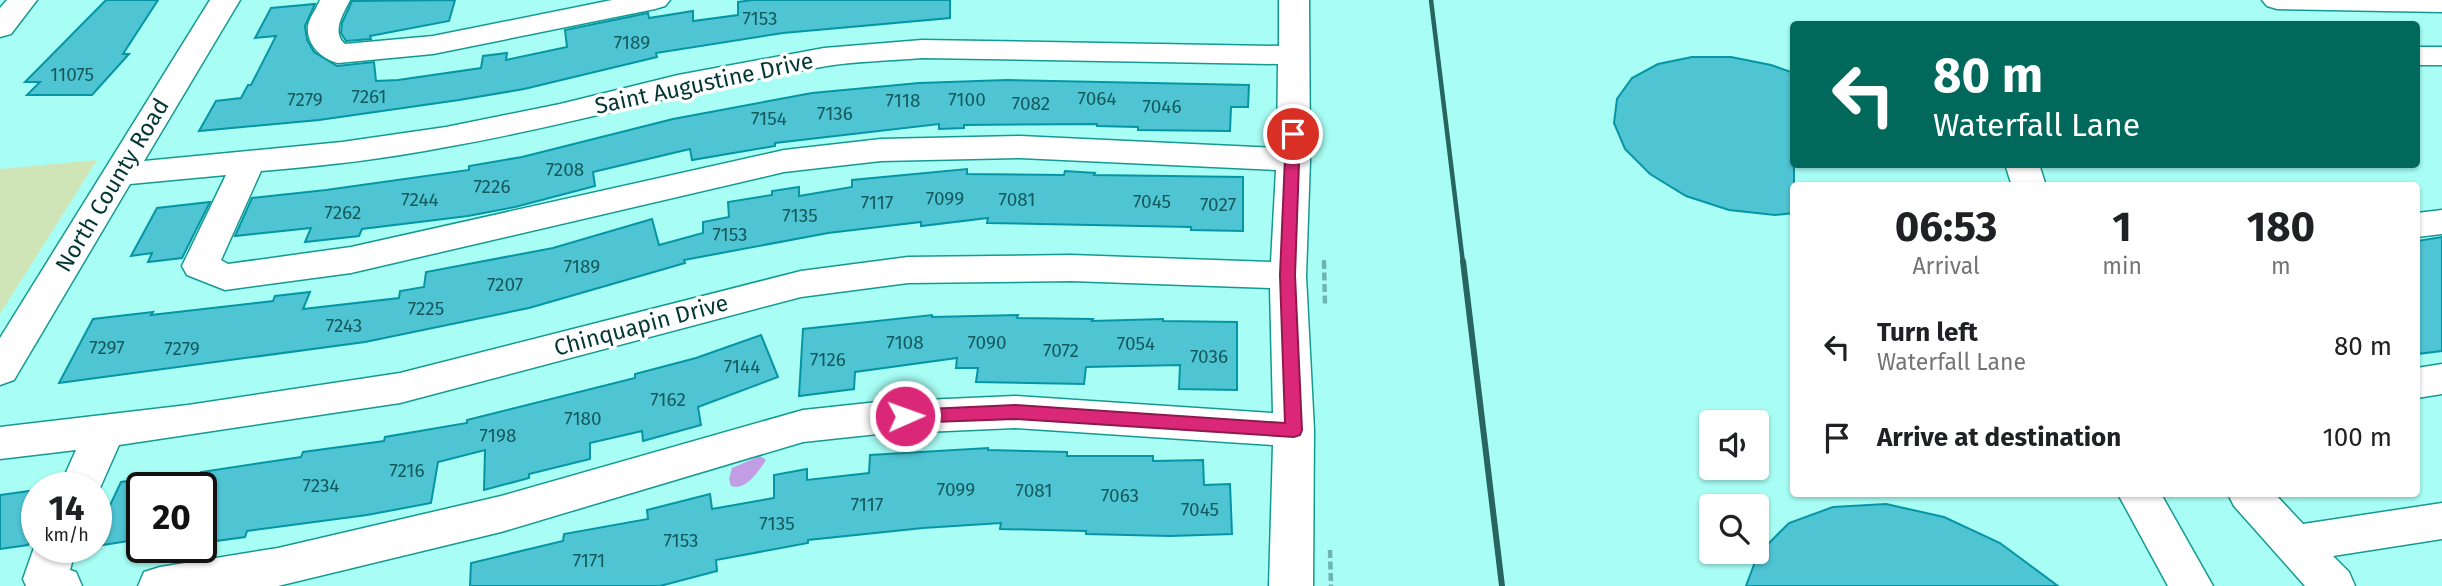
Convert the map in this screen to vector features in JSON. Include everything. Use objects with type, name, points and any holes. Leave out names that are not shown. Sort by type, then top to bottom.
[{"type":"street","points":[[0,28],[22,0]]},
{"type":"street","name":"North County Road","points":[[0,370],[225,0]]},
{"type":"street","points":[[335,0],[323,26],[326,43],[338,54],[433,45],[655,0]]},
{"type":"street","points":[[1291,586],[1294,430],[1287,275],[1293,160],[1294,0]]},
{"type":"street","points":[[2277,0],[2442,3]]},
{"type":"street","name":"Saint Augustine Drive","points":[[119,174],[342,153],[446,137],[560,114],[678,85],[824,57],[922,49],[1294,55]]},
{"type":"street","points":[[2420,56],[2442,56]]},
{"type":"street","points":[[250,162],[200,266],[225,277],[351,260],[784,161],[881,150],[1020,147],[1293,160]]},
{"type":"street","points":[[2420,225],[2442,222]]},
{"type":"street","name":"Chinquapin Drive","points":[[0,443],[105,431],[400,388],[800,284],[908,270],[1071,268],[1287,275]]},
{"type":"street","points":[[2420,383],[2442,379]]},
{"type":"street","points":[[160,586],[278,567],[501,514],[803,426],[878,418],[1015,412],[1294,430]]},
{"type":"street","points":[[87,472],[105,431]]},
{"type":"street","points":[[2141,497],[2192,586]]},
{"type":"street","points":[[2252,497],[2333,586]]},
{"type":"street","points":[[2295,543],[2442,521]]},
{"type":"street","points":[[50,563],[45,579],[60,586]]},
{"type":"path","points":[[1323,251],[1325,307]]},
{"type":"path","points":[[1330,544],[1331,586]]},
{"type":"green space","points":[[97,160],[0,314],[0,169]]},
{"type":"shaded area","points":[[760,456],[766,460],[751,479],[742,486],[731,486],[729,479],[732,468]]},
{"type":"building","points":[[106,0],[158,0],[123,54],[129,54],[92,95],[27,95],[40,82],[25,82]]},
{"type":"building","points":[[455,0],[449,21],[370,36],[371,39],[346,41],[341,33],[342,23],[352,1]]},
{"type":"building","points":[[950,0],[950,18],[783,33],[656,53],[657,57],[524,89],[459,100],[319,120],[199,131],[216,101],[241,98],[248,85],[251,85],[276,36],[255,38],[271,8],[315,4],[305,26],[307,40],[314,52],[337,66],[374,62],[376,81],[481,68],[483,56],[507,53],[506,60],[567,47],[565,30],[648,13],[649,18],[693,11],[693,21],[738,15],[738,2]]},
{"type":"building","points":[[1692,57],[1731,57],[1790,72],[1790,168],[1794,168],[1794,182],[1790,182],[1790,213],[1775,215],[1729,210],[1686,196],[1650,174],[1625,149],[1614,123],[1617,99],[1632,78],[1658,64]]},
{"type":"building","points":[[1007,80],[1249,85],[1248,107],[1231,107],[1230,131],[1138,130],[1138,127],[1097,124],[964,125],[964,128],[939,129],[939,124],[775,143],[775,146],[692,160],[690,149],[593,172],[595,186],[468,216],[362,229],[359,236],[305,242],[311,228],[235,236],[252,198],[469,170],[469,166],[522,157],[673,119],[812,93],[919,83]]},
{"type":"building","points":[[967,169],[967,174],[1064,175],[1065,171],[1095,173],[1094,175],[1243,177],[1243,231],[1191,230],[1191,227],[987,223],[988,218],[921,226],[921,222],[828,233],[684,260],[685,263],[529,308],[365,342],[59,383],[93,319],[273,301],[275,296],[310,292],[303,309],[399,298],[400,291],[424,287],[426,272],[553,248],[652,219],[659,245],[703,233],[703,222],[729,217],[728,202],[772,195],[772,191],[799,187],[799,196],[852,187],[852,180]]},
{"type":"building","points":[[210,202],[182,258],[148,262],[152,253],[131,256],[157,208]]},
{"type":"building","points":[[2442,237],[2442,351],[2420,354],[2420,241]]},
{"type":"building","points":[[932,315],[1018,315],[1017,318],[1093,319],[1092,321],[1163,319],[1237,322],[1237,390],[1179,389],[1180,365],[1086,367],[1084,384],[976,382],[978,368],[956,368],[957,358],[855,372],[854,389],[799,396],[803,329]]},
{"type":"building","points":[[761,335],[778,377],[698,407],[701,425],[643,441],[642,431],[590,443],[590,459],[529,474],[529,478],[484,490],[485,450],[438,462],[431,503],[367,515],[247,531],[245,537],[217,541],[217,472],[201,472],[301,457],[303,452],[384,441],[385,437],[467,423],[467,420],[635,378],[635,374],[696,358]]},
{"type":"building","points":[[988,448],[1067,452],[1067,456],[1153,456],[1153,461],[1203,460],[1204,485],[1230,484],[1232,534],[1086,534],[1086,531],[1000,529],[1001,523],[923,528],[808,540],[808,543],[716,560],[717,571],[660,586],[470,586],[471,563],[563,541],[564,534],[648,519],[647,510],[710,494],[712,509],[774,498],[774,475],[807,469],[807,480],[869,473],[870,455]]},
{"type":"building","points":[[126,481],[126,541],[112,544],[112,501],[121,482]]},
{"type":"building","points":[[21,492],[21,546],[0,549],[0,495]]},
{"type":"building","points":[[1886,504],[1944,517],[2000,543],[2058,586],[1746,586],[1754,564],[1769,564],[1769,543],[1789,523],[1833,507]]},
{"type":"railway","points":[[1431,0],[1463,263]]},
{"type":"railway","points":[[1463,261],[1502,586]]},
{"type":"route","points":[[905,416],[1015,412],[1294,430],[1287,275],[1293,134]]}]
